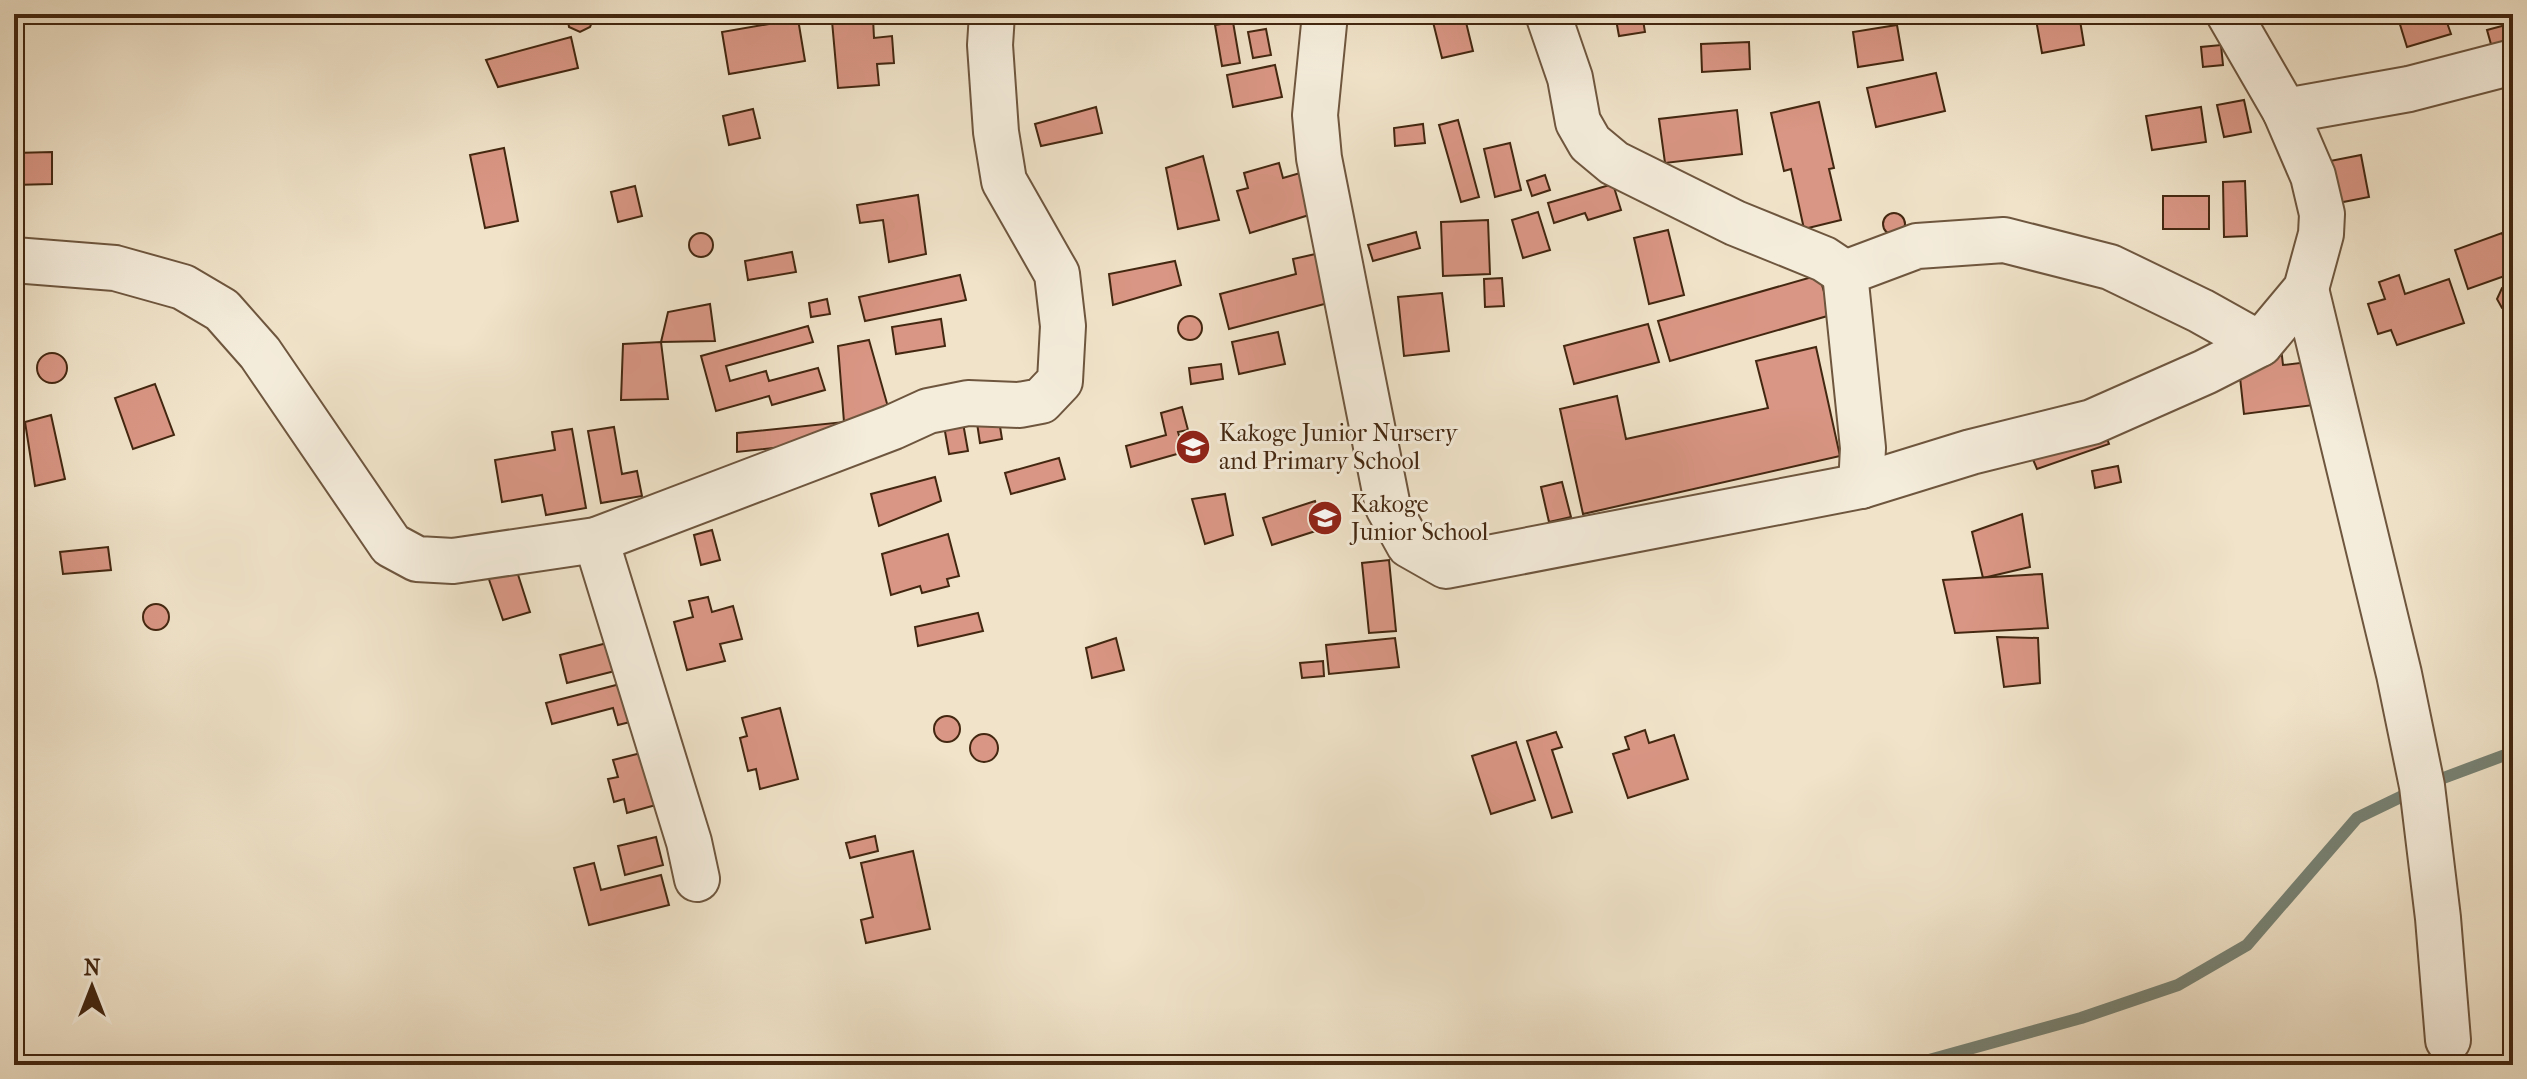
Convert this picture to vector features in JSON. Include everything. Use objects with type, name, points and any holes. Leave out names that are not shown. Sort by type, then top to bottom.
[{"type":"street","points":[[14,260],[115,268],[183,287],[222,310],[260,353],[391,545],[417,559],[453,561],[596,540],[928,411],[968,403],[1020,405],[1041,401],[1060,381],[1063,326],[1057,274],[1004,181],[996,132],[990,45],[992,14]]},
{"type":"street","points":[[1325,14],[1315,115],[1319,158],[1388,507],[1409,545],[1446,566],[1861,486],[1971,452],[2092,422],[2260,344],[2306,289],[2316,258],[2322,214],[2313,176],[2285,111],[2229,14]]},
{"type":"street","points":[[1548,14],[1570,78],[1578,122],[1590,143],[1614,163],[1735,223],[1824,259],[1845,273]]},
{"type":"street","points":[[2285,111],[2409,89],[2513,62]]},
{"type":"street","points":[[1845,273],[1917,246],[2004,240],[2110,267],[2201,311],[2260,344]]},
{"type":"street","points":[[1845,273],[1863,448],[1861,486]]},
{"type":"street","points":[[2306,289],[2399,674],[2422,786],[2438,918],[2448,1040]]},
{"type":"street","points":[[596,540],[689,842],[697,879]]},
{"type":"building","points":[[567,14],[593,14],[594,17],[590,27],[580,32],[569,27]]},
{"type":"building","points":[[1464,14],[1473,51],[1442,58],[1433,22]]},
{"type":"building","points":[[1615,14],[1642,14],[1645,32],[1619,36]]},
{"type":"building","points":[[2035,14],[2079,14],[2084,45],[2042,53]]},
{"type":"building","points":[[2444,14],[2451,34],[2407,47],[2397,15]]},
{"type":"building","points":[[873,18],[874,38],[892,36],[894,63],[877,64],[879,85],[838,88],[832,21]]},
{"type":"building","points":[[798,19],[805,61],[729,74],[722,32]]},
{"type":"building","points":[[1233,22],[1240,63],[1222,66],[1215,25]]},
{"type":"building","points":[[2513,23],[2513,49],[2494,55],[2487,30]]},
{"type":"building","points":[[1897,25],[1903,60],[1858,67],[1853,32]]},
{"type":"building","points":[[1266,29],[1271,55],[1253,58],[1248,32]]},
{"type":"building","points":[[571,37],[578,68],[498,87],[486,60]]},
{"type":"building","points":[[1749,42],[1750,69],[1702,72],[1701,44]]},
{"type":"building","points":[[2221,45],[2223,65],[2203,67],[2201,47]]},
{"type":"building","points":[[1275,65],[1282,97],[1233,107],[1227,75]]},
{"type":"building","points":[[1936,73],[1945,111],[1876,127],[1867,88]]},
{"type":"building","points":[[2244,100],[2251,132],[2224,137],[2217,105]]},
{"type":"building","points":[[1819,102],[1834,168],[1829,169],[1841,220],[1804,229],[1791,169],[1784,171],[1771,113]]},
{"type":"building","points":[[1096,107],[1102,133],[1041,146],[1035,124]]},
{"type":"building","points":[[2201,107],[2206,142],[2152,150],[2146,116]]},
{"type":"building","points":[[753,109],[760,138],[729,145],[723,116]]},
{"type":"building","points":[[1737,110],[1742,154],[1665,163],[1659,119]]},
{"type":"building","points":[[1458,120],[1479,197],[1461,202],[1439,125]]},
{"type":"building","points":[[1423,124],[1425,143],[1395,146],[1394,128]]},
{"type":"building","points":[[1510,143],[1521,190],[1495,197],[1484,149]]},
{"type":"building","points":[[504,148],[518,221],[485,228],[470,155]]},
{"type":"building","points":[[52,152],[52,184],[14,185],[14,153]]},
{"type":"building","points":[[2361,155],[2369,197],[2338,203],[2330,161]]},
{"type":"building","points":[[1203,156],[1219,220],[1178,229],[1166,168]]},
{"type":"building","points":[[1279,163],[1283,178],[1307,171],[1319,212],[1250,233],[1237,191],[1248,188],[1244,173]]},
{"type":"building","points":[[1545,175],[1550,190],[1532,196],[1527,181]]},
{"type":"building","points":[[2245,181],[2247,236],[2224,237],[2223,182]]},
{"type":"building","points":[[1613,184],[1621,210],[1588,220],[1585,213],[1554,223],[1548,203]]},
{"type":"building","points":[[635,186],[642,216],[618,222],[611,192]]},
{"type":"building","points":[[918,195],[926,254],[889,262],[883,220],[860,223],[857,205]]},
{"type":"building","points":[[2163,196],[2209,196],[2209,229],[2163,229]]},
{"type":"building","points":[[1538,212],[1550,250],[1523,258],[1512,220]]},
{"type":"building","points":[[1890,213],[1898,213],[1905,224],[1898,235],[1890,235],[1883,228],[1883,220]]},
{"type":"building","points":[[1488,220],[1490,274],[1443,276],[1441,222]]},
{"type":"building","points":[[1668,230],[1684,295],[1649,304],[1634,238]]},
{"type":"building","points":[[1416,232],[1420,248],[1373,261],[1368,245]]},
{"type":"building","points":[[701,233],[712,240],[713,245],[706,256],[701,257],[690,250],[689,245],[696,234]]},
{"type":"building","points":[[2502,233],[2513,263],[2513,273],[2468,289],[2455,250]]},
{"type":"building","points":[[792,252],[796,272],[748,280],[745,261]]},
{"type":"building","points":[[1320,253],[1332,302],[1229,329],[1220,294],[1296,274],[1293,259]]},
{"type":"building","points":[[1175,261],[1181,285],[1113,305],[1109,274]]},
{"type":"building","points":[[960,275],[966,300],[865,321],[859,297]]},
{"type":"building","points":[[1819,275],[1831,315],[1670,361],[1658,321]]},
{"type":"building","points":[[2399,275],[2405,294],[2449,279],[2464,323],[2397,345],[2391,330],[2378,334],[2368,304],[2385,299],[2379,282]]},
{"type":"building","points":[[1502,278],[1504,306],[1485,307],[1484,279]]},
{"type":"building","points":[[2512,284],[2512,312],[2502,308],[2497,299],[2502,288]]},
{"type":"building","points":[[1442,293],[1449,351],[1404,356],[1398,297]]},
{"type":"building","points":[[827,299],[830,314],[811,317],[809,303]]},
{"type":"building","points":[[710,304],[715,341],[661,342],[668,312]]},
{"type":"building","points":[[1190,316],[1201,323],[1202,328],[1195,339],[1190,340],[1179,333],[1178,328],[1185,317]]},
{"type":"building","points":[[941,319],[945,346],[896,354],[892,327]]},
{"type":"building","points":[[1648,324],[1659,362],[1574,384],[1564,346]]},
{"type":"building","points":[[808,326],[813,342],[726,366],[730,381],[766,371],[769,381],[818,368],[825,390],[772,405],[769,396],[716,411],[701,356]]},
{"type":"building","points":[[1278,332],[1285,364],[1239,374],[1232,342]]},
{"type":"building","points":[[869,340],[888,407],[844,422],[838,346]]},
{"type":"building","points":[[661,342],[668,399],[621,400],[623,344]]},
{"type":"building","points":[[1816,347],[1840,456],[1583,514],[1560,409],[1617,396],[1626,439],[1768,408],[1756,361]]},
{"type":"building","points":[[2281,347],[2283,365],[2308,362],[2314,405],[2244,414],[2239,368]]},
{"type":"building","points":[[52,353],[63,357],[67,368],[63,379],[52,383],[41,379],[37,368],[41,357]]},
{"type":"building","points":[[1221,364],[1223,379],[1191,384],[1189,368]]},
{"type":"building","points":[[155,384],[174,435],[133,449],[115,398]]},
{"type":"building","points":[[1182,407],[1188,430],[1178,432],[1184,452],[1131,467],[1126,446],[1166,435],[1161,413]]},
{"type":"building","points":[[51,415],[65,479],[35,486],[25,422]]},
{"type":"building","points":[[999,420],[1002,439],[980,443],[977,423]]},
{"type":"building","points":[[2100,420],[2109,444],[2037,469],[2029,450]]},
{"type":"building","points":[[844,422],[846,440],[737,452],[737,433]]},
{"type":"building","points":[[963,423],[968,451],[949,454],[944,426]]},
{"type":"building","points":[[614,427],[622,474],[637,471],[642,496],[601,503],[588,431]]},
{"type":"building","points":[[572,429],[586,508],[546,515],[542,495],[502,502],[495,460],[555,450],[552,432]]},
{"type":"building","points":[[1059,458],[1065,479],[1011,494],[1005,473]]},
{"type":"building","points":[[2118,466],[2121,482],[2095,488],[2092,471]]},
{"type":"building","points":[[935,477],[941,501],[879,526],[871,494]]},
{"type":"building","points":[[1562,482],[1571,517],[1549,522],[1541,487]]},
{"type":"building","points":[[1225,494],[1233,535],[1205,544],[1192,499]]},
{"type":"building","points":[[1315,501],[1325,528],[1272,545],[1263,518]]},
{"type":"building","points":[[2022,514],[2030,567],[1983,578],[1972,532]]},
{"type":"building","points":[[712,530],[720,560],[701,565],[694,535]]},
{"type":"building","points":[[948,534],[959,576],[947,579],[949,586],[922,593],[920,586],[891,595],[882,554]]},
{"type":"building","points":[[108,547],[111,570],[63,574],[60,552]]},
{"type":"building","points":[[512,556],[530,612],[503,620],[484,565]]},
{"type":"building","points":[[1389,560],[1396,631],[1369,633],[1362,563]]},
{"type":"building","points":[[2042,574],[2048,628],[1955,633],[1943,580]]},
{"type":"building","points":[[708,597],[712,612],[733,606],[742,639],[720,644],[725,661],[687,670],[674,622],[693,617],[689,601]]},
{"type":"building","points":[[156,604],[166,607],[169,617],[166,627],[156,630],[146,627],[143,617],[146,607]]},
{"type":"building","points":[[978,613],[983,631],[918,646],[915,627]]},
{"type":"building","points":[[1997,637],[2038,638],[2040,683],[2004,687]]},
{"type":"building","points":[[1116,638],[1124,670],[1092,678],[1086,648]]},
{"type":"building","points":[[1395,638],[1399,667],[1329,674],[1326,645]]},
{"type":"building","points":[[611,642],[619,670],[567,683],[560,655]]},
{"type":"building","points":[[1323,661],[1324,676],[1302,678],[1300,663]]},
{"type":"building","points":[[624,683],[634,721],[618,725],[613,708],[552,724],[546,703]]},
{"type":"building","points":[[780,708],[798,779],[760,789],[756,769],[748,771],[740,738],[747,736],[742,718]]},
{"type":"building","points":[[947,716],[957,719],[960,729],[957,739],[947,742],[937,739],[934,729],[937,719]]},
{"type":"building","points":[[1645,730],[1649,743],[1674,735],[1688,779],[1628,798],[1613,754],[1629,749],[1625,737]]},
{"type":"building","points":[[1556,732],[1562,747],[1552,750],[1572,812],[1552,818],[1527,741]]},
{"type":"building","points":[[984,734],[994,738],[998,748],[994,758],[984,762],[974,758],[970,748],[974,738]]},
{"type":"building","points":[[1516,742],[1535,800],[1491,814],[1472,756]]},
{"type":"building","points":[[649,751],[663,803],[627,813],[624,799],[614,802],[608,779],[618,777],[613,760]]},
{"type":"building","points":[[875,836],[878,851],[850,858],[846,843]]},
{"type":"building","points":[[656,837],[663,865],[625,875],[618,846]]},
{"type":"building","points":[[913,851],[930,929],[866,943],[861,920],[873,917],[861,863]]},
{"type":"building","points":[[594,863],[601,890],[661,875],[669,905],[589,925],[574,868]]},
{"type":"waterway","points":[[2430,783],[2513,752]]},
{"type":"waterway","points":[[1911,1065],[2081,1018],[2178,985],[2247,945],[2357,818],[2413,791]]},
{"type":"place","name":"Kakoge Junior Nursery and Primary School","points":[[1193,447]]},
{"type":"place","name":"Kakoge Junior School","points":[[1325,518]]}]
